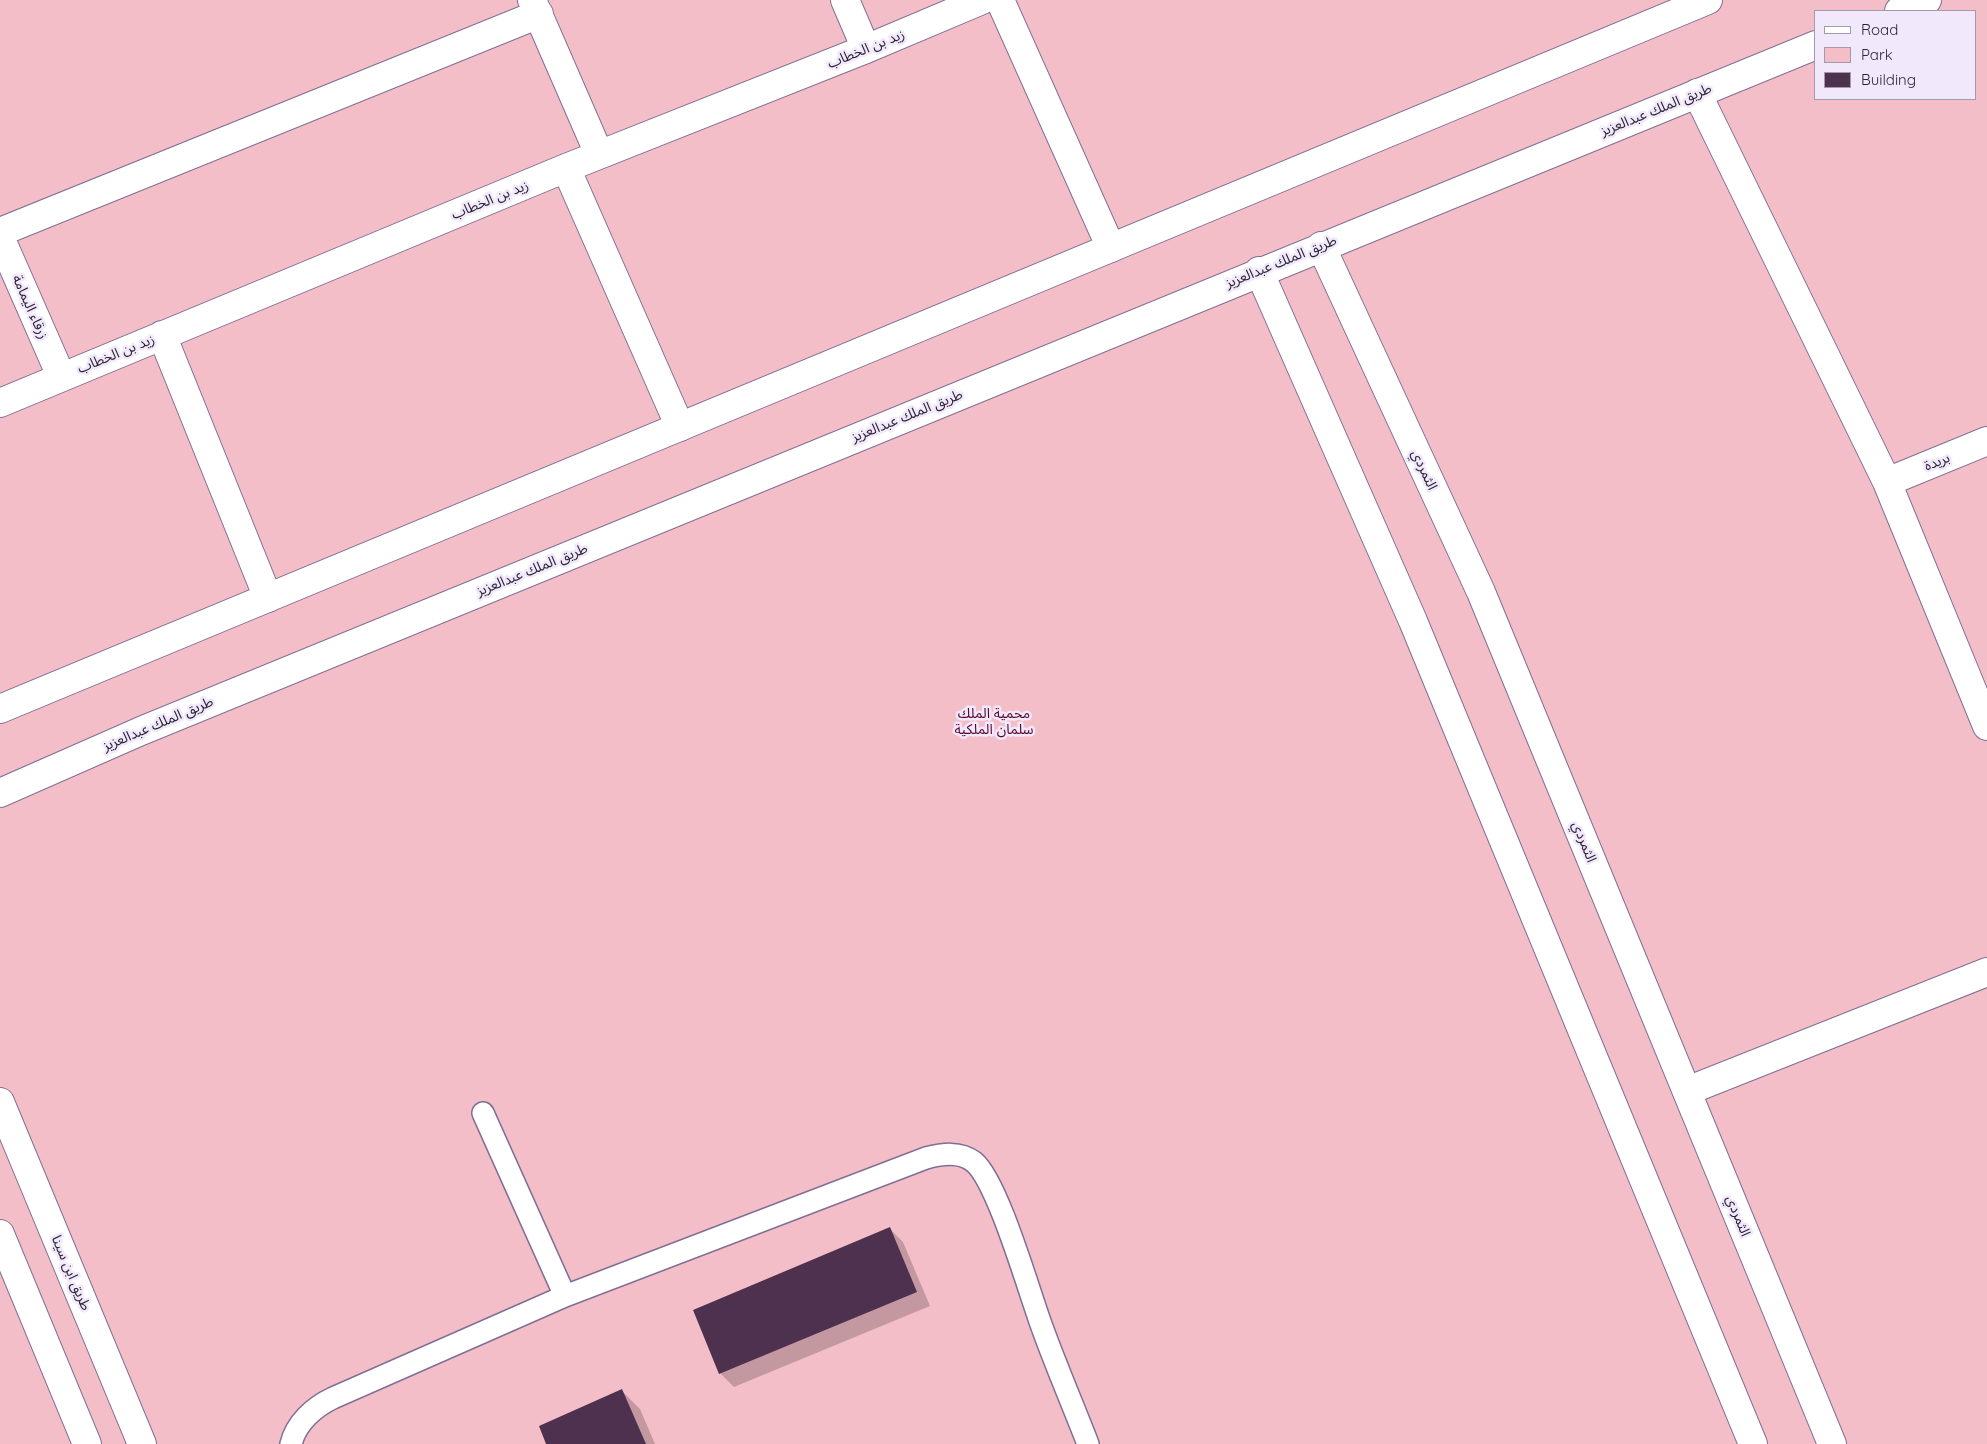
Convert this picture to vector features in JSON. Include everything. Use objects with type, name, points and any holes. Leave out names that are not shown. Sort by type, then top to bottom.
[{"type":"street","points":[[845,0],[866,50]]},
{"type":"street","name":"زيد بن الخطاب","points":[[0,403],[61,376],[600,154],[866,50],[982,0]]},
{"type":"street","points":[[1000,0],[1111,248]]},
{"type":"street","points":[[0,709],[1708,0]]},
{"type":"street","points":[[1902,10],[1927,0]]},
{"type":"street","points":[[0,232],[536,7],[600,154]]},
{"type":"street","name":"طريق الملك عبدالعزيز","points":[[0,793],[150,727],[1320,246],[1814,46]]},
{"type":"street","points":[[1698,93],[1886,482],[1987,726]]},
{"type":"street","points":[[566,168],[680,427]]},
{"type":"street","name":"زرقاء اليمامة","points":[[0,237],[61,376]]},
{"type":"street","name":"الثمردي","points":[[1320,246],[1481,592],[1832,1444]]},
{"type":"street","points":[[1259,271],[1413,621],[1753,1444]]},
{"type":"street","points":[[162,335],[268,598]]},
{"type":"street","name":"بريدة","points":[[1886,482],[1987,441]]},
{"type":"street","points":[[1687,1091],[1987,972]]},
{"type":"street","name":"طريق ابن سينا","points":[[0,1102],[142,1444]]},
{"type":"street","points":[[0,1234],[87,1444]]},
{"type":"lane","points":[[483,1113],[566,1296]]},
{"type":"lane","points":[[291,1444],[299,1426],[317,1406],[566,1296],[926,1158],[945,1154],[962,1155],[974,1162],[991,1184],[1042,1328],[1088,1444]]},
{"type":"green space","name":"محمية الملك سلمان الملكية","points":[[0,0],[1987,0],[1987,1444],[0,1444]]},
{"type":"building","points":[[890,1227],[917,1292],[719,1374],[693,1310]]},
{"type":"building","points":[[622,1389],[646,1444],[546,1444],[539,1426]]}]
